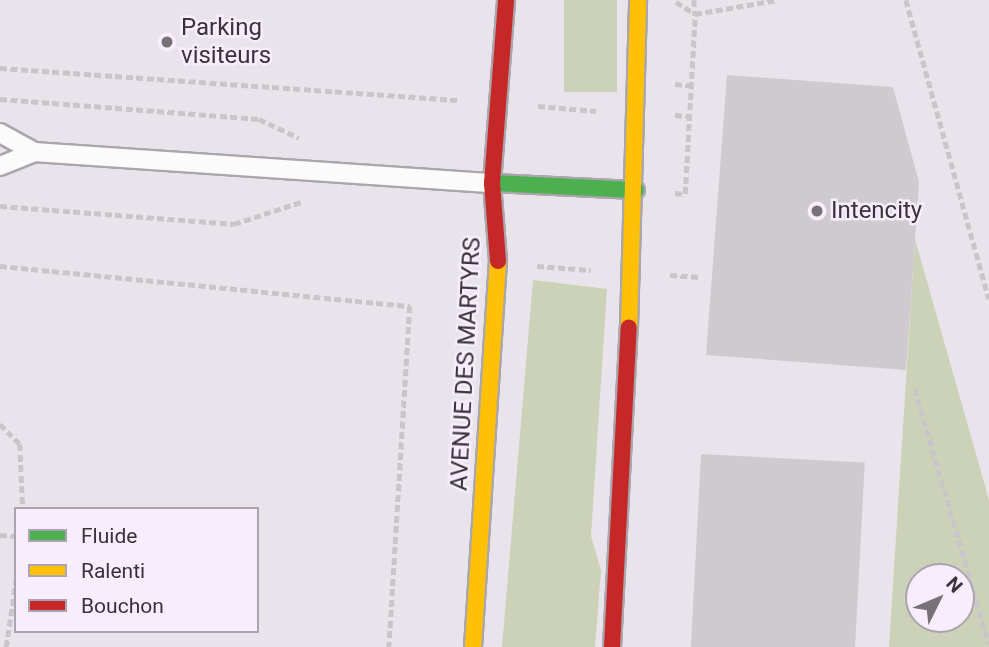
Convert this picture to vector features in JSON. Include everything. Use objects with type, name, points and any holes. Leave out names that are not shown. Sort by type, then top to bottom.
[{"type":"main road","name":"AVENUE DES MARTYRS","points":[[473,647],[498,262],[492,183],[506,0]]},
{"type":"main road","points":[[612,647],[636,190],[638,0]]},
{"type":"main road","points":[[492,183],[636,190]]},
{"type":"lane","points":[[0,133],[34,152],[492,183]]},
{"type":"lane","points":[[0,166],[34,152]]},
{"type":"path","points":[[636,190],[685,194],[694,0]]},
{"type":"path","points":[[695,14],[778,0]]},
{"type":"path","points":[[906,0],[989,299]]},
{"type":"path","points":[[0,68],[690,116]]},
{"type":"path","points":[[0,99],[259,119],[307,142]]},
{"type":"path","points":[[0,206],[234,225],[313,198]]},
{"type":"path","points":[[498,262],[700,277]]},
{"type":"path","points":[[0,266],[410,306],[389,647]]},
{"type":"path","points":[[915,389],[989,644]]},
{"type":"path","points":[[0,424],[20,444],[23,507]]},
{"type":"path","points":[[6,647],[14,593]]},
{"type":"green space","points":[[564,0],[617,0],[617,92],[564,92]]},
{"type":"green space","points":[[915,239],[989,500],[989,647],[889,647]]},
{"type":"green space","points":[[533,280],[607,289],[591,536],[601,570],[595,647],[502,647]]},
{"type":"building","name":"Intencity","points":[[727,75],[893,87],[919,182],[906,370],[706,355]]},
{"type":"building","points":[[701,454],[865,463],[855,647],[691,647]]},
{"type":"traffic: fast","points":[[492,183],[636,190]]},
{"type":"traffic: slow","points":[[629,327],[638,0]]},
{"type":"traffic: slow","points":[[473,647],[498,261]]},
{"type":"traffic: jam","points":[[498,261],[492,183],[506,0]]},
{"type":"traffic: jam","points":[[612,647],[629,327]]},
{"type":"place","name":"Parking visiteurs","points":[[167,42]]},
{"type":"place","name":"Intencity","points":[[817,211]]}]
